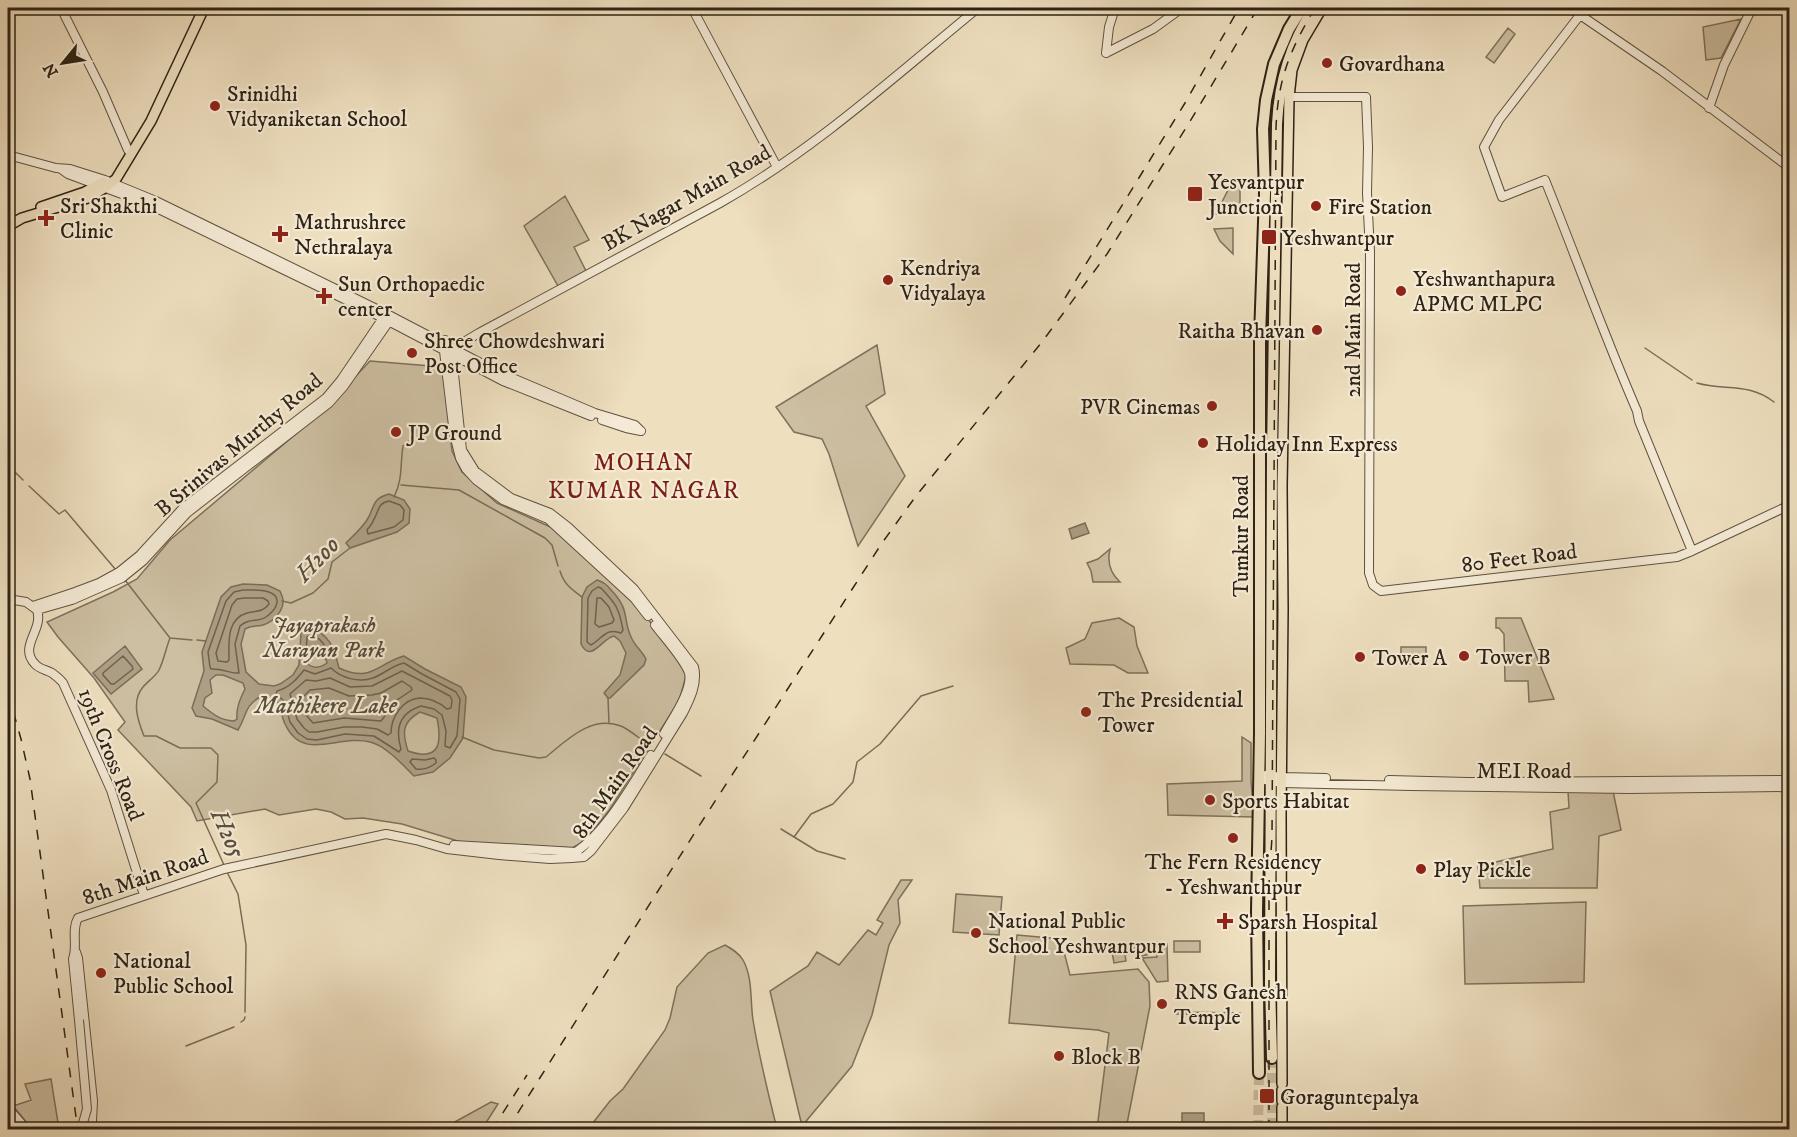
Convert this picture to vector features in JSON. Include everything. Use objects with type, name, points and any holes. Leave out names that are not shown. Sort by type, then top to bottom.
[{"type":"highway","name":"Tumkur Road","points":[[1259,1072],[1257,912],[1260,337],[1265,193],[1263,129],[1266,100],[1274,64],[1289,29],[1302,8]]},
{"type":"highway","name":"Tumkur Road","points":[[1272,1059],[1276,779],[1273,388],[1277,124],[1281,87],[1297,37],[1314,8]]},
{"type":"main road","points":[[8,219],[105,184],[146,119],[198,8]]},
{"type":"main road","points":[[8,226],[22,218],[78,202],[118,176],[151,121],[204,8]]},
{"type":"main road","points":[[1282,1127],[1276,779],[1283,609],[1282,486],[1289,67],[1322,8]]},
{"type":"street","points":[[61,8],[103,92],[128,150]]},
{"type":"street","points":[[692,8],[777,167]]},
{"type":"street","name":"BK Nagar Main Road","points":[[448,349],[759,180],[822,135],[978,8]]},
{"type":"street","points":[[1115,8],[1109,27],[1106,53],[1153,29],[1182,8]]},
{"type":"street","points":[[1570,8],[1662,71],[1790,168]]},
{"type":"street","points":[[1709,108],[1724,65],[1752,8]]},
{"type":"street","points":[[1580,15],[1499,120],[1484,147],[1502,197],[1545,180],[1692,551]]},
{"type":"street","name":"2nd Main Road","points":[[1289,97],[1366,97],[1370,252],[1368,455]]},
{"type":"street","points":[[8,155],[61,169],[68,174],[156,201],[448,349],[503,381],[618,426],[641,431]]},
{"type":"street","points":[[105,184],[387,318]]},
{"type":"street","points":[[373,313],[376,328]]},
{"type":"street","points":[[8,599],[26,602],[35,608],[72,600],[143,561],[187,513],[329,403],[344,386],[387,318]]},
{"type":"street","name":"B Srinivas Murthy Road","points":[[121,575],[183,508],[326,398],[376,328],[387,318]]},
{"type":"street","name":"8th Main Road","points":[[82,1019],[73,958],[75,922],[78,918],[227,868],[386,834],[447,849],[550,859],[584,856],[597,844],[624,808],[689,699],[695,679],[694,667],[683,657],[634,589],[580,543],[550,513],[511,498],[475,471],[462,450],[448,349]]},
{"type":"street","name":"80 Feet Road","points":[[1368,455],[1369,573],[1373,585],[1381,591],[1677,557],[1790,505]]},
{"type":"street","name":"19th Cross Road","points":[[35,608],[39,622],[28,651],[34,664],[53,674],[63,683],[111,790],[144,895]]},
{"type":"street","name":"MEI Road","points":[[1259,776],[1276,779],[1411,786],[1629,789],[1790,787]]},
{"type":"street","name":"MEI Road","points":[[1276,779],[1468,782],[1790,780]]},
{"type":"street","points":[[78,1130],[87,1109],[82,1019]]},
{"type":"street","points":[[82,1019],[93,1101],[92,1121],[88,1130]]},
{"type":"street","points":[[8,1108],[27,1130]]},
{"type":"street","points":[[8,1113],[22,1130]]},
{"type":"green space","points":[[1741,19],[1721,58],[1706,60],[1703,27]]},
{"type":"green space","points":[[1508,28],[1515,34],[1494,63],[1486,57]]},
{"type":"green space","points":[[1232,182],[1240,186],[1240,213],[1216,214]]},
{"type":"green space","points":[[565,196],[589,240],[574,247],[586,271],[558,286],[524,226]]},
{"type":"green space","points":[[1233,228],[1233,254],[1220,241],[1214,229]]},
{"type":"green space","points":[[877,345],[885,394],[866,406],[905,476],[858,546],[829,454],[822,439],[794,432],[776,407]]},
{"type":"green space","name":"Jayaprakash Narayan Park","points":[[370,361],[443,367],[452,451],[462,472],[497,503],[555,529],[641,610],[681,662],[686,676],[679,701],[610,809],[585,841],[572,848],[461,842],[402,824],[363,818],[345,819],[331,812],[316,809],[279,815],[265,809],[197,821],[191,807],[118,730],[125,722],[94,678],[47,622],[137,579],[170,540],[322,412]]},
{"type":"green space","points":[[1110,549],[1110,567],[1120,582],[1093,582],[1087,563],[1098,559]]},
{"type":"green space","points":[[1119,618],[1134,627],[1137,646],[1148,673],[1128,673],[1114,665],[1070,664],[1066,648],[1085,639],[1092,623]]},
{"type":"green space","points":[[1496,618],[1521,618],[1554,699],[1529,702],[1528,681],[1505,681],[1504,634],[1496,628]]},
{"type":"green space","points":[[1401,647],[1426,647],[1426,664],[1401,664]]},
{"type":"green space","name":"Sports Habitat","points":[[1242,737],[1251,743],[1254,817],[1168,815],[1167,784],[1242,781]]},
{"type":"green space","points":[[1568,791],[1613,791],[1621,830],[1599,836],[1597,888],[1480,888],[1478,866],[1553,849],[1550,812],[1569,808]]},
{"type":"green space","points":[[901,880],[912,880],[898,900],[900,923],[889,945],[872,1015],[852,1066],[802,1126],[770,991],[808,966],[817,952],[839,965],[868,930],[876,935],[883,923],[877,920]]},
{"type":"green space","points":[[956,894],[1002,897],[999,935],[953,932]]},
{"type":"green space","points":[[1586,902],[1584,982],[1465,984],[1463,906]]},
{"type":"green space","points":[[1017,935],[1061,939],[1060,952],[1064,952],[1070,975],[1138,969],[1149,982],[1150,1006],[1126,1129],[1097,1129],[1109,1033],[1098,1030],[1009,1023]]},
{"type":"green space","points":[[1174,941],[1200,941],[1200,952],[1174,952]]},
{"type":"green space","points":[[1154,942],[1167,944],[1168,981],[1157,982],[1142,958],[1157,957]]},
{"type":"green space","points":[[725,945],[741,958],[748,974],[755,1034],[777,1129],[591,1129],[592,1124],[623,1089],[665,1030],[677,987],[708,953]]},
{"type":"green space","points":[[1127,946],[1129,954],[1125,955],[1126,961],[1114,963],[1112,952],[1114,948]]},
{"type":"green space","points":[[1175,1012],[1240,1013],[1240,1015],[1175,1014]]},
{"type":"green space","points":[[51,1079],[59,1129],[32,1129],[13,1106],[31,1100],[25,1084]]},
{"type":"green space","points":[[491,1102],[498,1104],[482,1129],[442,1129]]},
{"type":"water","points":[[389,494],[404,500],[410,509],[409,523],[397,532],[350,548],[346,543],[365,523],[376,501]]},
{"type":"water","points":[[1085,523],[1089,533],[1072,539],[1069,529]]},
{"type":"water","points":[[597,580],[607,585],[622,604],[632,639],[646,659],[644,665],[610,698],[604,693],[620,675],[626,653],[620,641],[614,636],[593,651],[585,649],[581,644],[582,597],[587,587]]},
{"type":"water","name":"Mathikere Lake","points":[[243,584],[267,585],[280,591],[283,598],[282,608],[274,619],[267,624],[245,629],[241,644],[246,672],[259,684],[274,686],[293,675],[299,665],[301,633],[309,627],[322,634],[330,643],[339,668],[359,674],[367,673],[404,656],[461,687],[466,697],[463,738],[450,758],[433,772],[414,776],[388,751],[370,742],[358,740],[312,745],[302,743],[286,726],[279,703],[260,697],[248,708],[238,730],[212,719],[196,716],[192,708],[204,671],[202,652],[221,597],[231,587]],"holes":[[[311,656],[326,659],[327,663],[318,667],[312,666],[305,660]],[[216,675],[223,675],[243,683],[245,689],[237,711],[237,719],[234,721],[225,720],[203,706],[205,698],[212,693],[210,680]],[[420,712],[437,718],[439,735],[433,752],[419,754],[408,751],[404,733],[407,724]]]},
{"type":"water","points":[[125,646],[142,669],[111,694],[93,673]]},
{"type":"water","points":[[1149,945],[1151,954],[1136,957],[1134,948]]},
{"type":"water","points":[[1182,1113],[1204,1113],[1204,1123],[1182,1123]]},
{"type":"waterway","points":[[1645,348],[1692,380]]},
{"type":"waterway","points":[[1697,383],[1745,389],[1774,402]]},
{"type":"waterway","name":"H200","points":[[394,497],[400,478],[403,446],[413,438]]},
{"type":"waterway","name":"H200","points":[[12,469],[23,480]]},
{"type":"waterway","points":[[401,485],[459,490],[545,538],[552,545],[558,566]]},
{"type":"waterway","name":"H200","points":[[29,486],[59,514],[65,510],[116,570]]},
{"type":"waterway","name":"H200","points":[[282,601],[291,603],[313,593],[328,579],[332,562],[350,548]]},
{"type":"waterway","points":[[560,571],[568,586],[582,597]]},
{"type":"waterway","name":"H200","points":[[125,580],[170,638],[192,640]]},
{"type":"waterway","name":"H205","points":[[170,638],[159,670],[139,693],[136,705],[138,718],[144,736],[156,736],[180,748],[211,748],[218,755],[217,782],[196,803],[224,865]]},
{"type":"waterway","name":"H200","points":[[197,640],[206,641]]},
{"type":"waterway","points":[[794,837],[811,814],[833,804],[853,782],[857,762],[880,744],[921,696],[953,686]]},
{"type":"waterway","points":[[608,698],[609,723]]},
{"type":"waterway","points":[[462,737],[494,750],[539,758],[546,757],[562,743],[590,726],[610,723],[621,726],[649,745]]},
{"type":"waterway","points":[[665,754],[701,776]]},
{"type":"waterway","points":[[781,829],[817,851],[845,859]]},
{"type":"waterway","name":"H205","points":[[227,872],[238,894],[246,945],[245,1012]]},
{"type":"waterway","name":"H205","points":[[241,1022],[245,1017]]},
{"type":"waterway","name":"H205","points":[[186,1046],[234,1027]]},
{"type":"tunnel","points":[[1272,1058],[1272,1130]]},
{"type":"tunnel","points":[[1258,1130],[1259,1073]]},
{"type":"railway","points":[[1065,298],[1185,103],[1239,8]]},
{"type":"railway","points":[[507,1130],[699,826],[882,543],[916,496],[1042,342],[1107,254],[1258,8]]},
{"type":"railway","points":[[1269,1130],[1276,128],[1279,94],[1287,65],[1315,8]]},
{"type":"railway","points":[[8,693],[30,779],[76,1117]]},
{"type":"railway","points":[[492,1130],[527,1075]]},
{"type":"place","name":"Govardhana","points":[[1327,63]]},
{"type":"place","name":"Srinidhi Vidyaniketan School","points":[[215,106]]},
{"type":"place","name":"Yesvantpur Junction","points":[[1195,194]]},
{"type":"place","name":"Fire Station","points":[[1316,206]]},
{"type":"place","name":"Sri Shakthi Clinic","points":[[46,218]]},
{"type":"place","name":"Mathrushree Nethralaya","points":[[280,234]]},
{"type":"place","name":"Yeshwantpur","points":[[1269,237]]},
{"type":"place","name":"Kendriya Vidyalaya","points":[[888,280]]},
{"type":"place","name":"Yeshwanthapura APMC MLPC","points":[[1401,291]]},
{"type":"place","name":"Sun Orthopaedic center","points":[[324,296]]},
{"type":"place","name":"Raitha Bhavan","points":[[1317,330]]},
{"type":"place","name":"Shree Chowdeshwari Post Office","points":[[412,353]]},
{"type":"place","name":"PVR Cinemas","points":[[1212,406]]},
{"type":"place","name":"JP Ground","points":[[396,432]]},
{"type":"place","name":"Holiday Inn Express","points":[[1203,443]]},
{"type":"place","name":"Tower B","points":[[1464,656]]},
{"type":"place","name":"Tower A","points":[[1360,657]]},
{"type":"place","name":"The Presidential Tower","points":[[1086,712]]},
{"type":"place","name":"Sports Habitat","points":[[1210,800]]},
{"type":"place","name":"The Fern Residency - Yeshwanthpur","points":[[1233,838]]},
{"type":"place","name":"Play Pickle","points":[[1421,869]]},
{"type":"place","name":"Sparsh Hospital","points":[[1225,921]]},
{"type":"place","name":"National Public School Yeshwantpur","points":[[976,933]]},
{"type":"place","name":"National Public School","points":[[101,973]]},
{"type":"place","name":"RNS Ganesh Temple","points":[[1162,1004]]},
{"type":"place","name":"Block B","points":[[1059,1056]]},
{"type":"place","name":"Goraguntepalya","points":[[1267,1096]]},
{"type":"district","name":"MOHAN KUMAR NAGAR","points":[[644,476]]}]
